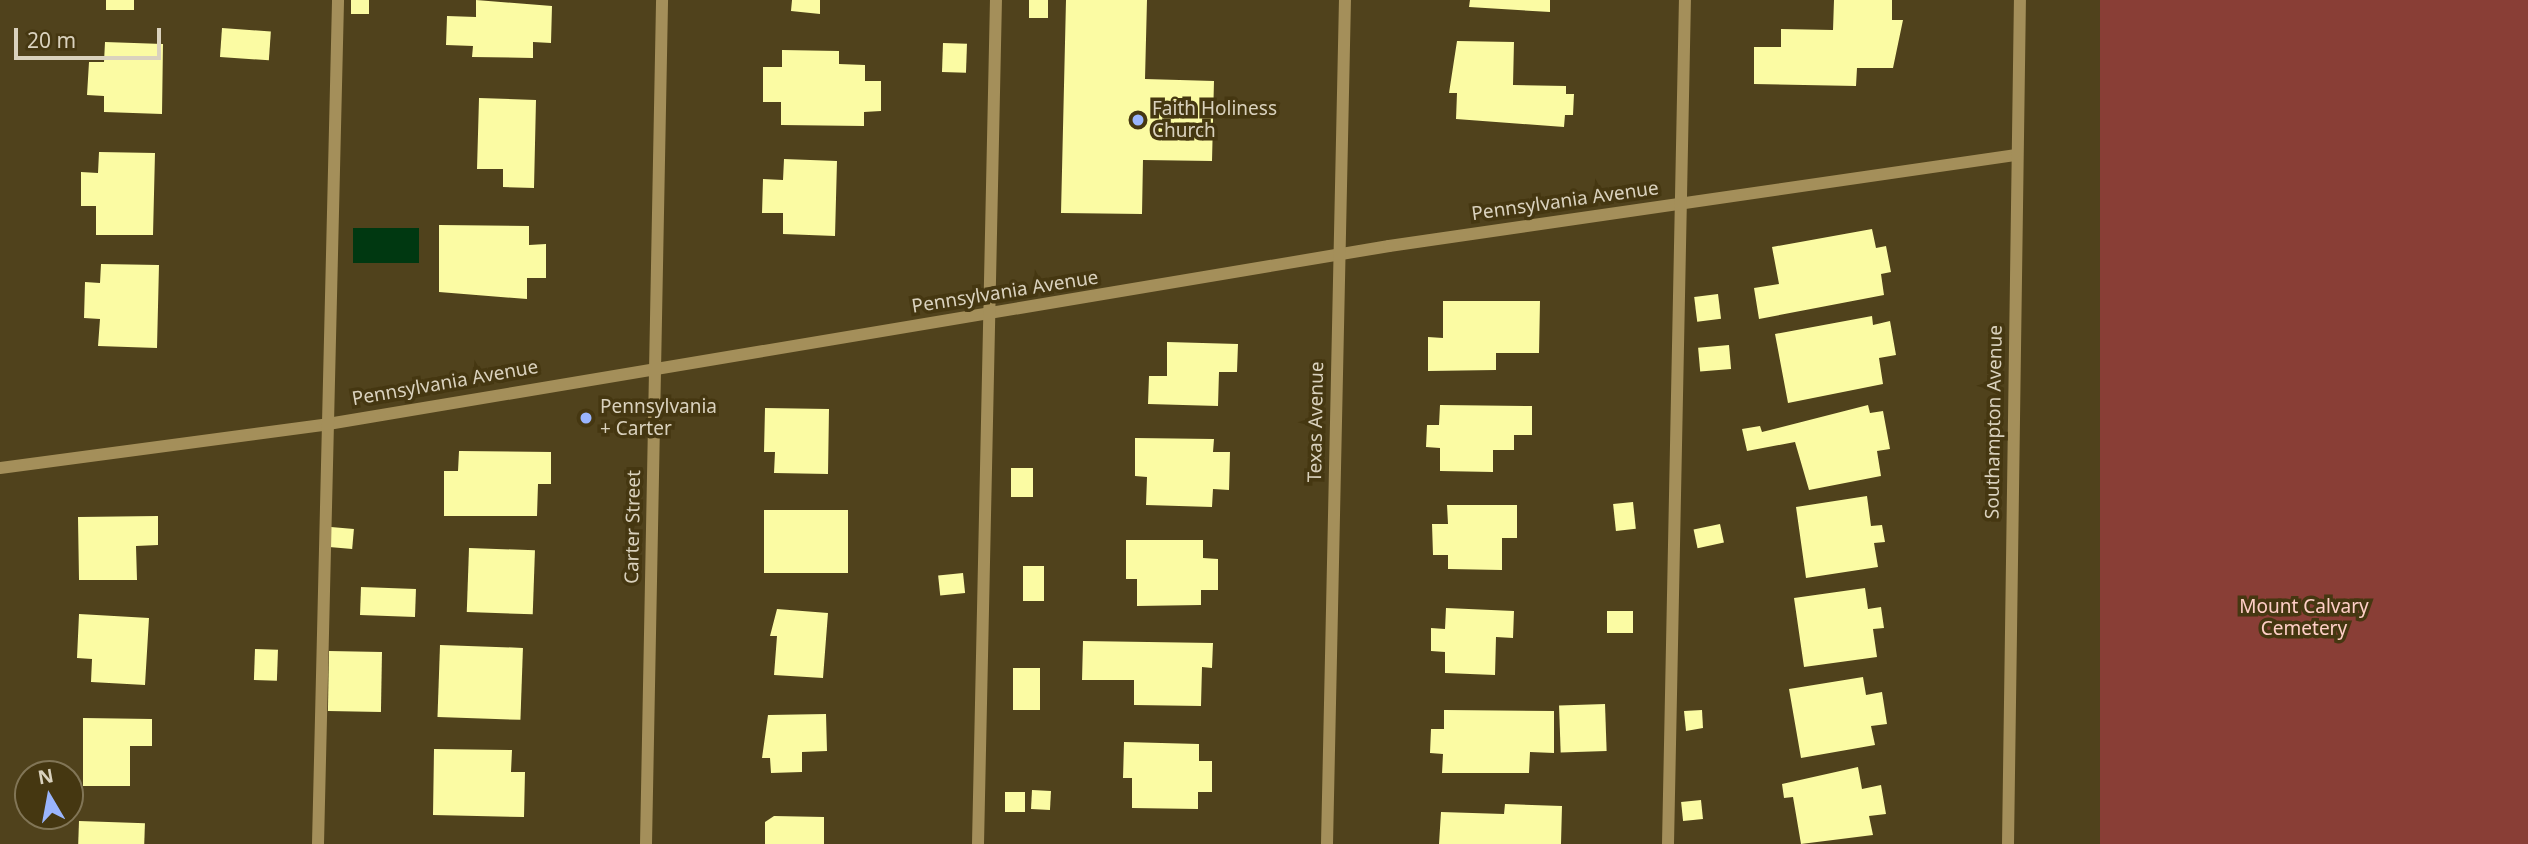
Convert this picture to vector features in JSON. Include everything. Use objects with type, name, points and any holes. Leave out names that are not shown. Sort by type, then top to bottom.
[{"type":"street","points":[[318,844],[338,0]]},
{"type":"street","name":"Carter Street","points":[[646,844],[663,0]]},
{"type":"street","points":[[978,844],[996,0]]},
{"type":"street","name":"Texas Avenue","points":[[1327,844],[1345,0]]},
{"type":"street","points":[[1668,844],[1685,0]]},
{"type":"street","name":"Southampton Avenue","points":[[2008,844],[2020,0]]},
{"type":"street","name":"Pennsylvania Avenue","points":[[0,468],[328,424],[656,366],[990,314],[1340,254],[2016,155]]},
{"type":"green space","name":"Mount Calvary Cemetery","points":[[2100,0],[2528,0],[2528,844],[2100,844]]},
{"type":"shaded area","points":[[353,228],[419,228],[419,263],[353,263]]},
{"type":"building","points":[[106,0],[134,0],[134,10],[106,10]]},
{"type":"building","points":[[351,0],[369,0],[369,14],[351,14]]},
{"type":"building","points":[[476,0],[552,6],[551,43],[533,42],[533,58],[472,57],[473,46],[446,45],[447,16],[476,17]]},
{"type":"building","points":[[792,0],[820,0],[820,14],[791,11]]},
{"type":"building","points":[[1029,0],[1048,0],[1048,18],[1029,18]]},
{"type":"building","name":"Faith Holiness Church","points":[[1066,0],[1147,0],[1145,79],[1214,81],[1212,161],[1143,160],[1142,214],[1061,213]]},
{"type":"building","points":[[1470,0],[1550,0],[1550,12],[1469,7]]},
{"type":"building","points":[[1834,0],[1892,0],[1892,20],[1903,20],[1893,68],[1857,68],[1856,86],[1754,84],[1754,47],[1781,47],[1781,29],[1833,30]]},
{"type":"building","points":[[222,28],[271,31],[269,60],[220,57]]},
{"type":"building","points":[[1457,41],[1514,42],[1513,85],[1566,86],[1566,94],[1574,94],[1573,115],[1565,115],[1564,127],[1456,119],[1457,93],[1449,93]]},
{"type":"building","points":[[105,42],[163,44],[162,114],[104,112],[104,96],[87,95],[89,62],[104,62]]},
{"type":"building","points":[[943,43],[967,44],[966,73],[942,72]]},
{"type":"building","points":[[782,50],[839,51],[839,64],[865,65],[865,81],[881,81],[881,111],[864,112],[864,126],[781,125],[781,102],[763,102],[763,67],[782,67]]},
{"type":"building","points":[[479,98],[536,100],[534,188],[503,187],[503,169],[477,169]]},
{"type":"building","points":[[99,152],[155,153],[153,235],[96,235],[96,206],[81,206],[81,172],[98,173]]},
{"type":"building","points":[[784,159],[837,161],[835,236],[783,234],[783,213],[762,213],[763,179],[783,180]]},
{"type":"building","points":[[439,225],[529,226],[529,245],[546,244],[546,278],[527,278],[527,299],[439,292]]},
{"type":"building","points":[[1872,229],[1876,248],[1886,246],[1891,272],[1881,274],[1884,295],[1759,319],[1754,288],[1779,284],[1772,247]]},
{"type":"building","points":[[101,264],[159,265],[157,348],[98,346],[100,319],[84,318],[85,282],[100,283]]},
{"type":"building","points":[[1718,294],[1721,319],[1697,322],[1694,297]]},
{"type":"building","points":[[1443,301],[1540,301],[1539,353],[1496,353],[1496,370],[1428,371],[1428,337],[1443,338]]},
{"type":"building","points":[[1872,316],[1873,325],[1890,321],[1896,355],[1879,358],[1883,384],[1788,403],[1775,334]]},
{"type":"building","points":[[1167,342],[1238,344],[1237,372],[1219,372],[1218,406],[1148,404],[1149,376],[1167,376]]},
{"type":"building","points":[[1729,345],[1731,369],[1700,372],[1698,348]]},
{"type":"building","points":[[1440,405],[1532,406],[1532,435],[1514,435],[1514,450],[1493,450],[1493,472],[1440,471],[1440,448],[1426,447],[1427,425],[1439,425]]},
{"type":"building","points":[[1868,405],[1870,413],[1883,411],[1890,449],[1877,451],[1881,476],[1809,490],[1795,442],[1747,451],[1742,429],[1760,426],[1762,432]]},
{"type":"building","points":[[765,408],[829,409],[828,474],[774,473],[775,452],[764,452]]},
{"type":"building","points":[[1135,438],[1214,439],[1213,452],[1230,452],[1229,490],[1213,489],[1212,507],[1146,505],[1147,477],[1135,476]]},
{"type":"building","points":[[459,451],[551,452],[551,484],[538,484],[537,516],[444,516],[444,471],[458,471]]},
{"type":"building","points":[[1011,468],[1033,468],[1033,497],[1011,497]]},
{"type":"building","points":[[1867,496],[1871,526],[1882,525],[1885,542],[1874,543],[1878,567],[1806,578],[1796,507]]},
{"type":"building","points":[[1633,502],[1636,529],[1616,531],[1613,504]]},
{"type":"building","points":[[1447,505],[1517,505],[1517,538],[1502,538],[1502,570],[1448,569],[1448,555],[1433,555],[1432,524],[1448,524]]},
{"type":"building","points":[[764,510],[848,510],[848,573],[764,573]]},
{"type":"building","points":[[158,516],[158,545],[136,546],[137,580],[79,580],[78,517]]},
{"type":"building","points":[[1720,524],[1724,543],[1698,548],[1694,530]]},
{"type":"building","points":[[331,527],[354,529],[352,549],[329,547]]},
{"type":"building","points":[[1126,540],[1203,540],[1203,558],[1218,559],[1218,590],[1201,590],[1201,605],[1137,606],[1137,579],[1126,579]]},
{"type":"building","points":[[469,548],[535,550],[533,614],[467,612]]},
{"type":"building","points":[[1023,566],[1044,566],[1044,601],[1023,601]]},
{"type":"building","points":[[963,573],[965,593],[940,596],[938,576]]},
{"type":"building","points":[[361,587],[416,589],[415,617],[360,615]]},
{"type":"building","points":[[1865,588],[1868,609],[1881,607],[1884,628],[1873,629],[1877,657],[1804,667],[1794,598]]},
{"type":"building","points":[[1446,608],[1514,611],[1513,638],[1496,637],[1495,675],[1445,673],[1445,652],[1431,651],[1431,628],[1445,629]]},
{"type":"building","points":[[777,609],[828,613],[823,678],[774,675],[777,636],[770,636]]},
{"type":"building","points":[[1607,611],[1633,611],[1633,633],[1607,633]]},
{"type":"building","points":[[79,614],[149,618],[145,685],[91,682],[92,659],[77,658]]},
{"type":"building","points":[[1083,641],[1213,643],[1212,668],[1202,667],[1201,706],[1134,705],[1134,680],[1082,680]]},
{"type":"building","points":[[440,645],[523,648],[520,720],[437,717]]},
{"type":"building","points":[[255,649],[278,650],[277,681],[254,680]]},
{"type":"building","points":[[329,651],[382,652],[381,712],[328,711]]},
{"type":"building","points":[[1013,668],[1040,668],[1040,710],[1013,710]]},
{"type":"building","points":[[1863,677],[1866,695],[1882,692],[1887,724],[1871,726],[1875,745],[1801,758],[1789,689]]},
{"type":"building","points":[[1605,704],[1607,751],[1561,753],[1559,706]]},
{"type":"building","points":[[1444,710],[1554,711],[1554,753],[1530,752],[1529,773],[1442,773],[1443,754],[1430,753],[1431,729],[1444,729]]},
{"type":"building","points":[[1702,710],[1703,728],[1686,731],[1684,711]]},
{"type":"building","points":[[826,714],[827,751],[802,752],[802,772],[771,773],[770,758],[762,758],[768,715]]},
{"type":"building","points":[[83,718],[152,719],[152,746],[130,746],[130,786],[84,786]]},
{"type":"building","points":[[1124,742],[1199,744],[1199,761],[1212,761],[1212,792],[1198,792],[1198,809],[1132,808],[1132,778],[1123,778]]},
{"type":"building","points":[[434,749],[512,750],[511,772],[525,772],[524,817],[433,815]]},
{"type":"building","points":[[1858,767],[1862,789],[1881,785],[1886,814],[1869,816],[1873,835],[1801,844],[1793,797],[1784,798],[1782,784]]},
{"type":"building","points":[[1032,790],[1051,791],[1050,810],[1031,809]]},
{"type":"building","points":[[1005,792],[1025,792],[1025,812],[1005,812]]},
{"type":"building","points":[[1701,800],[1703,819],[1683,821],[1681,802]]},
{"type":"building","points":[[1505,804],[1562,806],[1561,844],[1439,844],[1441,812],[1504,814]]},
{"type":"building","points":[[774,816],[824,817],[824,844],[765,844],[765,822]]},
{"type":"building","points":[[84,821],[145,823],[144,844],[78,844],[79,830],[84,830]]},
{"type":"place","name":"Faith Holiness Church","points":[[1138,120]]},
{"type":"place","name":"Pennsylvania + Carter","points":[[586,418]]}]
